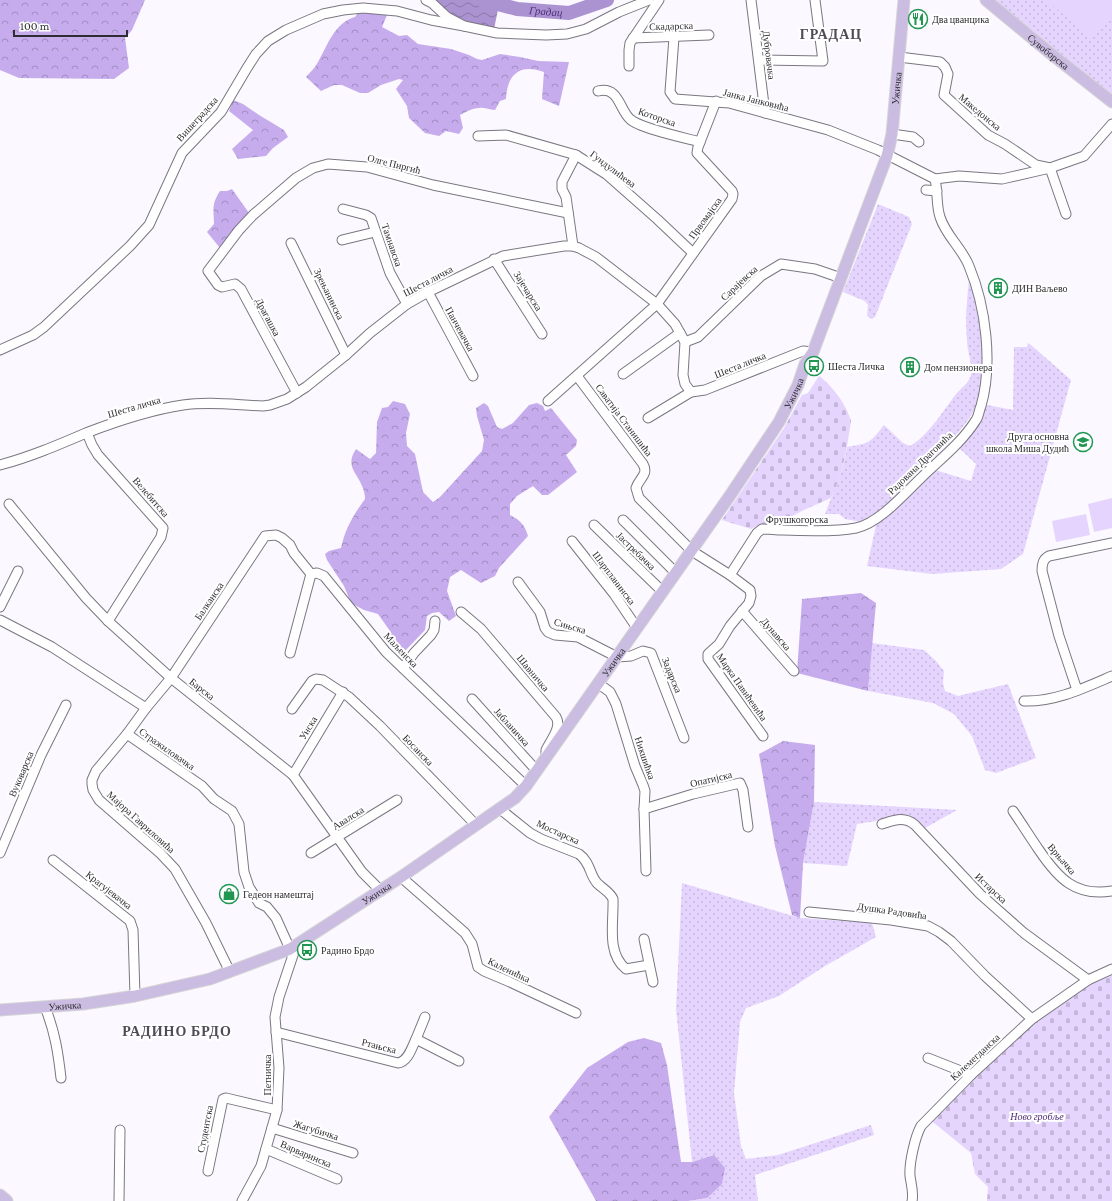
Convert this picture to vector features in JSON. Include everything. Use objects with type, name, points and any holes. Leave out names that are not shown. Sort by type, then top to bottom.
[{"type":"main road","name":"Ужичка","points":[[0,1010],[45,1008],[101,1002],[134,996],[197,982],[230,972],[293,947],[381,891],[516,798],[547,757],[692,551],[779,422],[798,385],[805,364],[813,352],[887,156],[892,134],[904,0]]},
{"type":"main road","name":"Сувоборска","points":[[986,0],[1050,54],[1112,102]]},
{"type":"main road","points":[[0,1195],[7,1201]]},
{"type":"street","points":[[426,0],[432,2],[447,17],[464,26],[496,33],[546,36],[567,34],[586,29],[619,12],[649,0]]},
{"type":"street","points":[[629,66],[629,50],[633,38],[659,0]]},
{"type":"street","name":"Дубровачка","points":[[751,0],[765,113]]},
{"type":"street","points":[[759,60],[823,61],[815,0]]},
{"type":"street","name":"Вишеградска","points":[[0,350],[33,335],[44,327],[130,246],[149,225],[182,153],[221,112],[250,64],[268,41],[286,30],[323,14],[363,8],[397,11],[431,20],[464,26]]},
{"type":"street","name":"Скадарска","points":[[633,38],[709,35]]},
{"type":"street","name":"Јанка Јанковића","points":[[674,37],[670,92],[675,98],[729,103],[828,130],[878,150],[887,156],[935,179]]},
{"type":"street","name":"Македонска","points":[[899,57],[940,62],[945,67],[948,74],[944,95],[949,101],[988,135],[1005,144],[1036,165],[1050,168]]},
{"type":"street","name":"Которска","points":[[598,91],[603,90],[614,95],[629,118],[640,125],[700,142]]},
{"type":"street","points":[[700,142],[716,102]]},
{"type":"street","points":[[935,179],[959,176],[1002,179],[1050,168],[1084,156],[1112,124]]},
{"type":"street","points":[[892,134],[913,137],[919,142]]},
{"type":"street","name":"Гундулићева","points":[[478,136],[506,135],[576,155],[606,174],[693,252]]},
{"type":"street","name":"Првомајска","points":[[657,304],[732,199],[734,194],[699,156],[698,153],[700,142]]},
{"type":"street","points":[[576,155],[562,182],[562,189],[566,197],[573,246],[580,248],[596,257],[657,304],[678,328],[685,342],[683,375],[685,384],[691,392],[648,418]]},
{"type":"street","name":"Олге Пиргић","points":[[208,271],[253,214],[296,178],[314,168],[328,164],[367,167],[433,185],[568,213]]},
{"type":"street","points":[[1050,168],[1066,214]]},
{"type":"street","name":"Радована Драговића","points":[[840,530],[856,528],[876,520],[956,445],[977,419],[985,392],[987,367],[986,347],[984,324],[976,282],[963,253],[947,233],[940,217],[937,205],[935,179]]},
{"type":"street","points":[[926,190],[937,191]]},
{"type":"street","name":"Тамнавска","points":[[343,209],[369,216],[371,218],[390,273],[407,304]]},
{"type":"street","points":[[342,240],[375,232]]},
{"type":"street","name":"Зрењанинска","points":[[291,243],[346,354]]},
{"type":"street","name":"Шеста личка","points":[[0,465],[19,460],[124,419],[183,405],[201,404],[263,406],[278,403],[297,393],[319,378],[370,333],[407,304],[428,292],[494,260],[513,253],[573,246]]},
{"type":"street","name":"Зајечарска","points":[[494,260],[542,334]]},
{"type":"street","name":"Сарајевска","points":[[685,342],[698,337],[761,276],[781,264],[815,269],[841,278]]},
{"type":"street","name":"Драгашка","points":[[208,271],[218,285],[222,287],[235,284],[241,289],[297,393]]},
{"type":"street","name":"Панчевачка","points":[[428,292],[473,376]]},
{"type":"street","points":[[548,401],[657,304]]},
{"type":"street","points":[[623,374],[680,333]]},
{"type":"street","name":"Шеста личка","points":[[691,392],[706,390],[803,351],[813,352]]},
{"type":"street","name":"Саватија Станишића","points":[[577,376],[643,464],[645,468],[645,476],[636,488],[638,498],[692,551]]},
{"type":"street","name":"Велебитска","points":[[87,433],[98,455],[163,528],[161,537],[108,621]]},
{"type":"street","name":"Барска","points":[[9,504],[86,598],[108,621],[171,678],[292,775],[362,872],[381,891]]},
{"type":"street","points":[[623,520],[676,573]]},
{"type":"street","name":"Јастребачка","points":[[594,525],[663,592]]},
{"type":"street","name":"Фрушкогорска","points":[[730,574],[757,533],[762,529],[840,530]]},
{"type":"street","name":"Маљенска","points":[[265,536],[276,535],[282,538],[290,545],[294,553],[311,574],[320,574],[324,576],[376,641],[526,786]]},
{"type":"street","name":"Балканска","points":[[146,708],[171,678],[265,536]]},
{"type":"street","name":"Шарпланинска","points":[[572,540],[614,594],[637,628]]},
{"type":"street","points":[[1077,690],[1058,636],[1042,566],[1046,558],[1049,556],[1112,543]]},
{"type":"street","name":"Марка Павићевића","points":[[692,551],[730,574],[750,590],[751,593],[748,603],[730,626],[719,644],[708,654],[708,659],[763,736]]},
{"type":"street","points":[[0,607],[18,571]]},
{"type":"street","points":[[290,653],[311,574]]},
{"type":"street","name":"Сињска","points":[[518,582],[540,612],[545,628],[548,632],[556,635],[578,637],[617,657]]},
{"type":"street","name":"Дунавска","points":[[742,611],[794,671]]},
{"type":"street","name":"Шавничка","points":[[461,612],[481,629],[556,717],[559,724],[546,750],[545,753],[547,757]]},
{"type":"street","points":[[0,620],[52,648],[146,708]]},
{"type":"street","points":[[403,668],[431,635],[434,630],[435,621]]},
{"type":"street","name":"Задарска","points":[[617,657],[631,656],[643,651],[651,653],[684,738]]},
{"type":"street","points":[[1024,701],[1036,701],[1051,698],[1077,690],[1112,676]]},
{"type":"street","name":"Босанска","points":[[292,709],[312,681],[316,679],[323,680],[343,692],[380,726],[476,825]]},
{"type":"street","name":"Никшићка","points":[[599,684],[610,692],[616,704],[635,766],[645,792],[644,808],[646,871]]},
{"type":"street","name":"Унска","points":[[292,775],[343,692]]},
{"type":"street","name":"Јабланичка","points":[[472,699],[537,771]]},
{"type":"street","name":"Вуковарска","points":[[0,853],[41,755],[66,705]]},
{"type":"street","name":"Стражиловачка","points":[[146,708],[127,734],[202,786],[214,799],[232,811],[239,824],[244,872],[249,887],[259,903],[267,907],[276,918],[293,947]]},
{"type":"street","name":"Мајора Гавриловића","points":[[127,734],[96,771],[92,780],[93,790],[99,800],[160,853],[175,869],[206,923],[230,972]]},
{"type":"street","name":"Опатијска","points":[[644,808],[692,794],[740,783],[743,790],[748,827]]},
{"type":"street","name":"Авалска","points":[[311,853],[397,800]]},
{"type":"street","name":"Мостарска","points":[[500,809],[536,836],[551,844],[582,856],[586,861],[594,879],[610,894],[613,899],[613,936],[616,958],[626,969],[649,965]]},
{"type":"street","name":"Врњачка","points":[[1013,811],[1052,868],[1066,882],[1084,890],[1104,892],[1112,891]]},
{"type":"street","name":"Истарска","points":[[882,824],[899,819],[910,820],[980,894],[1024,933],[1088,980]]},
{"type":"street","name":"Крагујевачка","points":[[53,860],[130,920],[133,930],[134,996]]},
{"type":"street","name":"Каленићка","points":[[401,877],[465,933],[472,944],[478,966],[484,972],[510,982],[576,1013]]},
{"type":"street","name":"Душка Радовића","points":[[809,912],[891,920],[928,926],[951,941],[985,976],[1032,1019]]},
{"type":"street","points":[[644,939],[653,982]]},
{"type":"street","name":"Петничка","points":[[242,1201],[261,1166],[277,1110],[279,1068],[275,1018],[293,947]]},
{"type":"street","name":"Калемегданска","points":[[912,1201],[913,1197],[910,1174],[919,1131],[928,1118],[971,1075],[1032,1019],[1088,980],[1112,969]]},
{"type":"street","points":[[45,1008],[52,1025],[57,1044],[61,1078]]},
{"type":"street","name":"Ртањска","points":[[276,1032],[398,1063],[405,1060],[425,1017]]},
{"type":"street","points":[[416,1039],[459,1061]]},
{"type":"street","points":[[928,1058],[971,1075]]},
{"type":"street","name":"Студентска","points":[[208,1171],[223,1099],[226,1098],[277,1110]]},
{"type":"street","name":"Жагубичка","points":[[272,1128],[354,1153]]},
{"type":"street","points":[[119,1201],[120,1130]]},
{"type":"street","name":"Варваринска","points":[[266,1149],[337,1179]]},
{"type":"green space","points":[[0,0],[145,0],[132,30],[125,38],[129,68],[114,79],[19,78],[0,70]]},
{"type":"green space","points":[[986,0],[1112,0],[1112,102]]},
{"type":"green space","points":[[1046,0],[1112,0],[1112,13],[1092,38]]},
{"type":"green space","points":[[370,12],[387,15],[382,27],[399,36],[407,35],[418,44],[451,49],[477,59],[482,60],[500,54],[538,61],[569,62],[559,106],[542,99],[544,72],[528,69],[522,70],[512,77],[507,90],[506,99],[500,101],[495,110],[481,108],[469,110],[460,115],[463,128],[459,134],[446,131],[439,136],[425,133],[409,118],[407,106],[396,89],[403,80],[399,79],[381,85],[368,93],[360,93],[342,85],[334,85],[321,91],[306,77],[317,64],[332,35],[342,24],[355,17],[358,13]]},
{"type":"green space","points":[[233,100],[243,104],[284,130],[288,137],[273,148],[266,156],[238,159],[232,149],[253,130],[229,111]]},
{"type":"green space","points":[[232,189],[249,213],[220,248],[207,232],[214,224],[214,207],[217,196],[220,191]]},
{"type":"green space","points":[[878,204],[909,217],[912,224],[875,317],[872,319],[867,316],[868,305],[865,301],[843,292]]},
{"type":"green space","points":[[969,280],[979,319],[983,372],[981,394],[972,414],[940,452],[890,501],[869,518],[862,522],[845,519],[839,514],[825,514],[841,473],[847,447],[868,442],[884,425],[903,443],[910,446],[929,430],[956,394],[969,380],[971,375],[971,363],[967,345],[966,325]]},
{"type":"green space","points":[[1028,343],[1071,380],[1023,554],[1001,569],[932,574],[867,566],[877,521],[932,469],[971,481],[976,464],[956,445],[987,405],[1013,410],[1014,347],[1027,347]]},
{"type":"green space","points":[[819,376],[838,396],[851,421],[842,470],[831,498],[792,516],[781,525],[757,526],[751,529],[722,520],[784,428],[802,395],[808,393]]},
{"type":"green space","points":[[393,401],[405,404],[410,414],[406,433],[407,446],[415,454],[423,492],[433,502],[440,497],[482,451],[484,440],[476,408],[484,403],[488,406],[497,427],[502,429],[513,423],[529,405],[537,403],[543,406],[545,411],[551,408],[577,440],[576,446],[566,455],[577,472],[548,495],[542,495],[533,486],[517,496],[510,504],[510,515],[522,523],[528,536],[499,568],[495,576],[481,583],[461,570],[450,577],[447,591],[456,616],[449,621],[439,612],[432,613],[427,616],[425,630],[404,652],[394,645],[390,631],[378,614],[364,610],[351,603],[344,586],[327,560],[325,554],[329,551],[341,548],[350,522],[365,499],[363,488],[351,464],[353,455],[356,449],[370,459],[376,453],[377,422],[382,408],[388,407]]},
{"type":"green space","points":[[1112,498],[1112,528],[1094,532],[1088,504]]},
{"type":"green space","points":[[1086,514],[1090,535],[1056,542],[1052,521]]},
{"type":"green space","points":[[861,593],[876,603],[868,691],[797,673],[802,599]]},
{"type":"green space","points":[[872,643],[924,650],[944,671],[943,683],[945,691],[958,696],[1008,684],[1036,758],[996,773],[985,770],[972,736],[954,714],[933,703],[868,691]]},
{"type":"green space","points":[[783,741],[815,745],[814,802],[803,863],[800,918],[792,915],[775,846],[759,754]]},
{"type":"green space","points":[[814,802],[957,810],[925,828],[909,816],[857,824],[847,866],[803,863]]},
{"type":"green space","points":[[682,883],[800,918],[872,923],[876,937],[825,966],[779,996],[746,1008],[740,1022],[734,1093],[741,1146],[746,1159],[778,1155],[871,1125],[874,1135],[755,1175],[758,1201],[688,1201],[707,1198],[714,1155],[692,1162],[676,1009]]},
{"type":"green space","name":"Ново гробље","points":[[1112,969],[1112,1201],[987,1201],[988,1187],[975,1174],[971,1153],[928,1118],[1032,1019]]},
{"type":"green space","points":[[644,1038],[661,1043],[667,1065],[681,1162],[692,1162],[714,1155],[725,1168],[722,1184],[707,1198],[688,1201],[596,1201],[549,1117],[587,1068],[628,1042]]},
{"type":"water","points":[[432,0],[500,0],[494,29],[471,24],[453,17]]},
{"type":"waterway","name":"Градац","points":[[483,0],[517,9],[569,13],[607,0]]},
{"type":"place","name":"Два цванцика","points":[[918,19]]},
{"type":"place","name":"ДИН Ваљево","points":[[998,288]]},
{"type":"place","name":"Шеста Личка","points":[[814,366]]},
{"type":"place","name":"Дом пензионера","points":[[910,367]]},
{"type":"place","name":"Друга основна школа Миша Дудић","points":[[1083,442]]},
{"type":"place","name":"Гедеон намештај","points":[[229,894]]},
{"type":"place","name":"Радино Брдо","points":[[307,950]]},
{"type":"district","name":"ГРАДАЦ","points":[[831,34]]},
{"type":"district","name":"РАДИНО БРДО","points":[[177,1031]]}]
